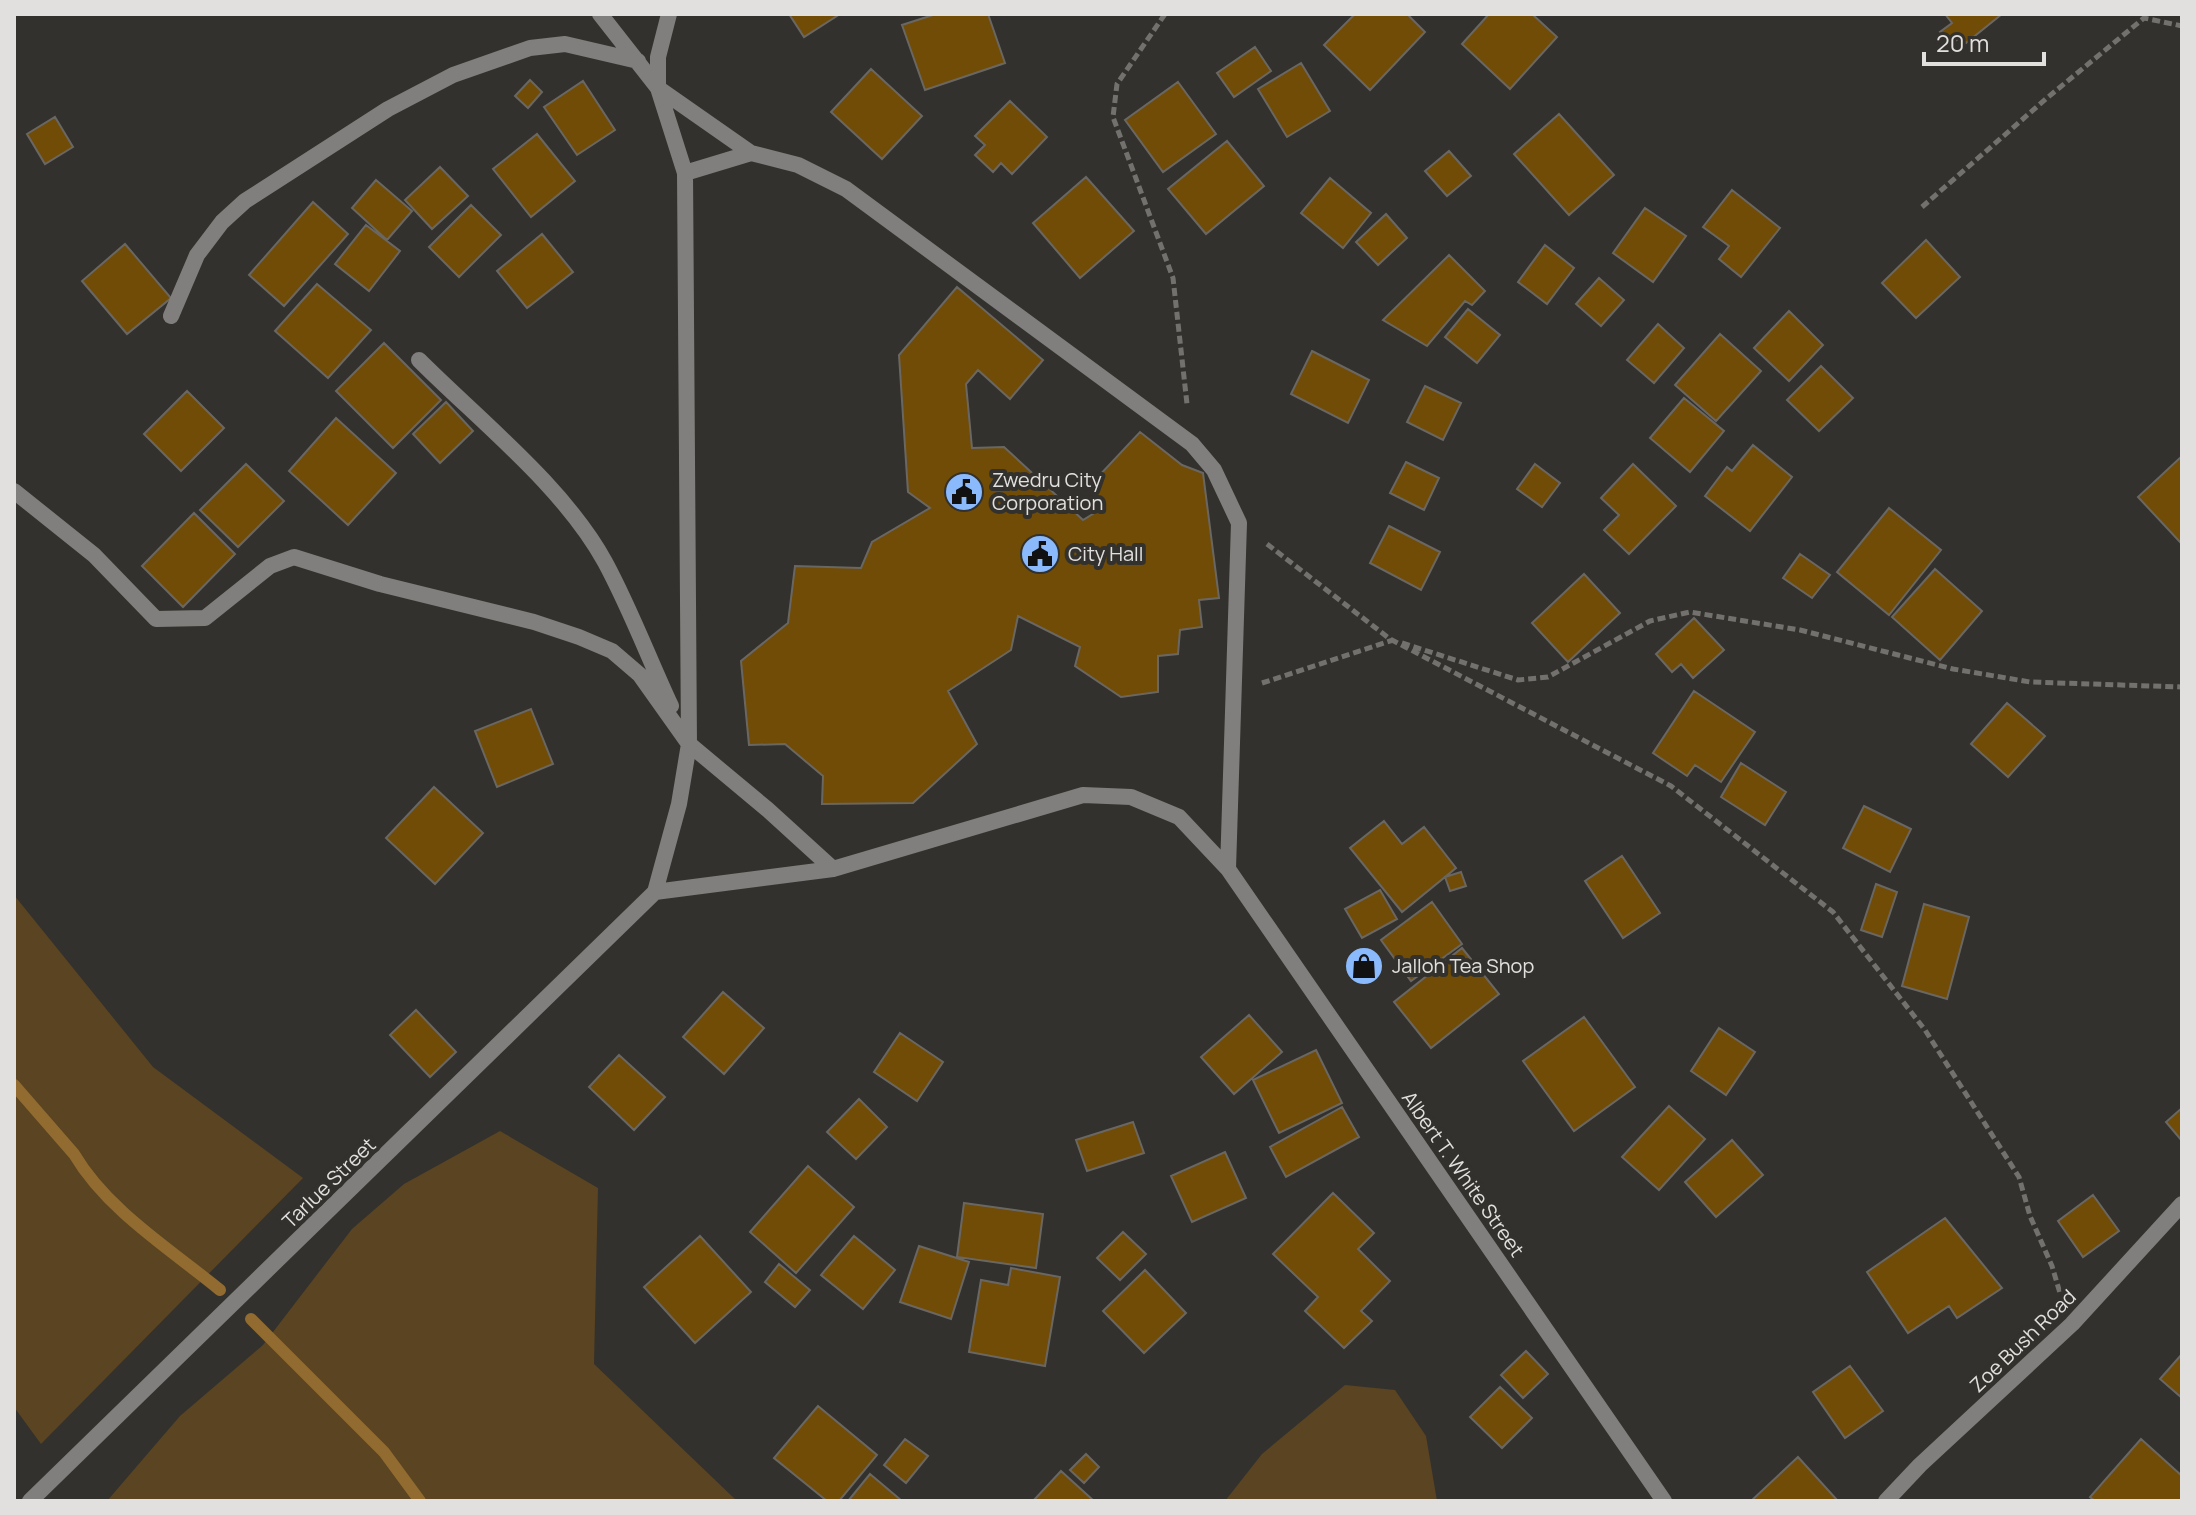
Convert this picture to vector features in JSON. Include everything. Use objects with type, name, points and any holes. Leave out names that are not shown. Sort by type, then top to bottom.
[{"type":"street","points":[[600,14],[658,88],[751,153],[798,165],[846,189],[1192,444],[1214,470],[1239,523],[1228,869]]},
{"type":"street","points":[[655,892],[679,804],[689,744],[685,173],[658,88],[658,57],[669,14]]},
{"type":"street","points":[[171,316],[197,255],[222,222],[245,201],[388,109],[453,75],[530,48],[565,44],[638,61]]},
{"type":"street","points":[[685,173],[751,153]]},
{"type":"street","points":[[419,360],[529,464],[604,560],[689,744]]},
{"type":"street","points":[[14,491],[94,555],[156,619],[205,618],[270,566],[294,557],[380,584],[534,622],[612,651],[640,675],[689,744],[833,869]]},
{"type":"street","name":"Albert T. White Street","points":[[655,892],[833,869],[1083,795],[1114,795],[1143,800],[1179,817],[1228,869],[1664,1501]]},
{"type":"street","name":"Tarlue Street","points":[[30,1501],[655,892]]},
{"type":"street","name":"Zoe Bush Road","points":[[1886,1501],[1920,1465],[2072,1324],[2182,1204]]},
{"type":"path","points":[[1165,14],[1117,84],[1113,117],[1173,278],[1192,444]]},
{"type":"path","points":[[1922,207],[2142,16],[2182,26]]},
{"type":"path","points":[[1239,523],[1390,639],[1671,786],[1833,912],[1925,1030],[2019,1177],[2030,1216],[2072,1324]]},
{"type":"path","points":[[1235,693],[1390,639],[1518,680],[1548,677],[1650,621],[1690,612],[1800,630],[1953,669],[2030,682],[2182,687]]},
{"type":"shaded area","points":[[14,895],[153,1067],[303,1178],[41,1444],[14,1407]]},
{"type":"shaded area","points":[[500,1131],[598,1188],[594,1364],[737,1501],[107,1501],[180,1416],[263,1345],[352,1229],[404,1184]]},
{"type":"shaded area","points":[[1345,1385],[1395,1390],[1426,1436],[1437,1501],[1225,1501],[1262,1454]]},
{"type":"building","points":[[789,14],[840,14],[804,37]]},
{"type":"building","points":[[936,14],[988,14],[1005,63],[925,90],[902,25]]},
{"type":"building","points":[[1355,14],[1407,14],[1425,32],[1370,90],[1324,45]]},
{"type":"building","points":[[1489,14],[1532,14],[1557,37],[1510,89],[1462,44]]},
{"type":"building","points":[[1945,14],[2002,14],[1966,43],[1961,37],[1951,44],[1940,32],[1952,23]]},
{"type":"building","points":[[1255,47],[1271,71],[1234,97],[1217,73]]},
{"type":"building","points":[[1301,63],[1330,111],[1287,137],[1258,89]]},
{"type":"building","points":[[871,69],[922,116],[882,159],[831,112]]},
{"type":"building","points":[[530,80],[542,92],[528,108],[515,96]]},
{"type":"building","points":[[583,81],[615,130],[577,155],[544,107]]},
{"type":"building","points":[[1178,82],[1216,134],[1163,172],[1125,120]]},
{"type":"building","points":[[1010,101],[1047,137],[1012,174],[1001,163],[993,172],[975,155],[985,145],[975,136]]},
{"type":"building","points":[[1559,114],[1614,175],[1569,215],[1514,154]]},
{"type":"building","points":[[55,117],[73,147],[45,164],[27,134]]},
{"type":"building","points":[[537,134],[575,181],[531,217],[493,169]]},
{"type":"building","points":[[1227,141],[1264,186],[1206,234],[1168,189]]},
{"type":"building","points":[[1449,151],[1471,176],[1447,196],[1425,171]]},
{"type":"building","points":[[440,167],[468,196],[432,229],[405,200]]},
{"type":"building","points":[[1086,177],[1134,231],[1080,278],[1033,223]]},
{"type":"building","points":[[1330,178],[1371,213],[1343,248],[1301,213]]},
{"type":"building","points":[[376,180],[412,211],[387,240],[352,208]]},
{"type":"building","points":[[1732,190],[1780,228],[1741,277],[1719,259],[1729,246],[1703,227]]},
{"type":"building","points":[[313,202],[348,234],[284,306],[249,275]]},
{"type":"building","points":[[471,205],[501,235],[459,277],[429,247]]},
{"type":"building","points":[[1645,208],[1686,236],[1653,282],[1613,253]]},
{"type":"building","points":[[1386,214],[1407,238],[1378,265],[1356,242]]},
{"type":"building","points":[[366,225],[400,251],[369,291],[335,264]]},
{"type":"building","points":[[542,234],[573,272],[527,308],[497,271]]},
{"type":"building","points":[[1926,240],[1960,277],[1916,318],[1882,283]]},
{"type":"building","points":[[125,244],[171,298],[127,334],[82,281]]},
{"type":"building","points":[[1545,245],[1574,268],[1547,304],[1518,282]]},
{"type":"building","points":[[1449,255],[1485,291],[1472,305],[1465,301],[1427,346],[1383,320]]},
{"type":"building","points":[[1599,278],[1624,300],[1601,326],[1576,304]]},
{"type":"building","points":[[317,284],[371,330],[328,378],[275,331]]},
{"type":"building","name":"City Hall","points":[[957,287],[1043,360],[1010,399],[978,370],[966,384],[972,448],[1004,447],[1083,520],[1096,512],[1094,481],[1140,432],[1182,465],[1203,473],[1219,598],[1199,600],[1202,627],[1180,630],[1178,654],[1158,656],[1158,692],[1121,697],[1075,666],[1080,647],[1018,616],[1011,650],[948,691],[977,744],[913,803],[822,804],[823,776],[785,744],[749,745],[741,661],[788,623],[795,566],[861,568],[872,542],[930,508],[908,492],[899,355]]},
{"type":"building","points":[[1468,309],[1500,335],[1477,363],[1445,337]]},
{"type":"building","points":[[1789,311],[1823,345],[1789,381],[1754,348]]},
{"type":"building","points":[[1658,324],[1684,348],[1654,383],[1627,360]]},
{"type":"building","points":[[1720,334],[1761,371],[1716,421],[1675,385]]},
{"type":"building","points":[[384,343],[441,400],[393,448],[336,391]]},
{"type":"building","points":[[1312,351],[1369,380],[1348,423],[1291,394]]},
{"type":"building","points":[[1821,366],[1853,398],[1819,431],[1787,400]]},
{"type":"building","points":[[1425,386],[1461,403],[1443,440],[1407,422]]},
{"type":"building","points":[[187,391],[224,428],[181,471],[144,434]]},
{"type":"building","points":[[1684,398],[1724,431],[1690,472],[1650,438]]},
{"type":"building","points":[[446,402],[473,431],[440,463],[413,434]]},
{"type":"building","points":[[336,418],[396,473],[348,525],[289,471]]},
{"type":"building","points":[[1753,445],[1792,477],[1750,531],[1705,496],[1727,467],[1732,471]]},
{"type":"building","points":[[2182,456],[2182,540],[2180,542],[2138,497]]},
{"type":"building","points":[[1406,462],[1439,478],[1424,510],[1390,493]]},
{"type":"building","points":[[246,464],[284,501],[238,547],[200,510]]},
{"type":"building","points":[[1535,464],[1560,483],[1542,507],[1517,489]]},
{"type":"building","points":[[1633,464],[1676,506],[1629,554],[1604,530],[1619,515],[1601,498]]},
{"type":"building","points":[[1889,508],[1941,550],[1889,615],[1837,572]]},
{"type":"building","points":[[194,513],[235,554],[183,607],[142,566]]},
{"type":"building","points":[[1389,526],[1440,552],[1421,590],[1370,563]]},
{"type":"building","points":[[1800,554],[1830,575],[1812,598],[1783,578]]},
{"type":"building","points":[[1935,569],[1982,611],[1940,660],[1892,617]]},
{"type":"building","points":[[1584,574],[1620,613],[1568,662],[1532,623]]},
{"type":"building","points":[[1694,618],[1724,650],[1693,678],[1681,664],[1672,672],[1656,654]]},
{"type":"building","points":[[1694,691],[1755,732],[1721,782],[1695,765],[1687,776],[1653,753]]},
{"type":"building","points":[[2007,703],[2045,736],[2008,777],[1971,744]]},
{"type":"building","points":[[531,709],[553,764],[497,787],[475,731]]},
{"type":"building","points":[[1741,763],[1786,792],[1765,825],[1721,797]]},
{"type":"building","points":[[434,787],[483,833],[435,884],[386,838]]},
{"type":"building","points":[[1864,806],[1911,829],[1890,872],[1843,848]]},
{"type":"building","points":[[1384,821],[1402,844],[1424,827],[1456,868],[1402,912],[1350,848]]},
{"type":"building","points":[[1622,856],[1660,913],[1623,938],[1585,881]]},
{"type":"building","points":[[1461,872],[1466,886],[1450,891],[1445,877]]},
{"type":"building","points":[[1876,884],[1897,892],[1882,937],[1861,930]]},
{"type":"building","points":[[1380,890],[1397,919],[1362,938],[1345,909]]},
{"type":"building","points":[[1432,902],[1462,944],[1411,981],[1381,940]]},
{"type":"building","points":[[1924,904],[1969,917],[1947,999],[1902,986]]},
{"type":"building","points":[[1462,948],[1499,994],[1431,1048],[1394,1002]]},
{"type":"building","points":[[1364,949],[1381,969],[1367,982],[1349,962]]},
{"type":"building","points":[[723,992],[764,1028],[724,1074],[683,1037]]},
{"type":"building","points":[[416,1010],[456,1052],[430,1077],[390,1035]]},
{"type":"building","points":[[1249,1015],[1282,1052],[1234,1094],[1201,1057]]},
{"type":"building","points":[[1584,1017],[1635,1087],[1574,1131],[1523,1061]]},
{"type":"building","points":[[1719,1028],[1755,1052],[1726,1095],[1691,1071]]},
{"type":"building","points":[[900,1033],[943,1062],[917,1101],[874,1072]]},
{"type":"building","points":[[1316,1050],[1342,1103],[1279,1133],[1253,1080]]},
{"type":"building","points":[[619,1055],[665,1097],[634,1130],[589,1087]]},
{"type":"building","points":[[859,1099],[887,1127],[856,1159],[827,1132]]},
{"type":"building","points":[[1669,1106],[1705,1139],[1659,1190],[1622,1157]]},
{"type":"building","points":[[1342,1107],[1359,1137],[1286,1177],[1270,1147]]},
{"type":"building","points":[[2182,1108],[2182,1141],[2166,1122]]},
{"type":"building","points":[[1133,1122],[1144,1153],[1087,1171],[1076,1140]]},
{"type":"building","points":[[1732,1140],[1763,1175],[1716,1217],[1685,1182]]},
{"type":"building","points":[[1225,1152],[1246,1198],[1192,1222],[1171,1176]]},
{"type":"building","points":[[808,1166],[854,1207],[796,1273],[750,1232]]},
{"type":"building","points":[[1333,1193],[1374,1233],[1358,1249],[1390,1281],[1361,1311],[1372,1321],[1344,1348],[1305,1311],[1318,1297],[1273,1254]]},
{"type":"building","points":[[2093,1195],[2119,1231],[2083,1257],[2058,1221]]},
{"type":"building","points":[[964,1203],[1043,1214],[1036,1268],[957,1257]]},
{"type":"building","points":[[1945,1218],[2002,1288],[1957,1318],[1949,1306],[1908,1333],[1867,1272]]},
{"type":"building","points":[[1123,1232],[1146,1254],[1120,1280],[1097,1258]]},
{"type":"building","points":[[700,1236],[751,1292],[695,1343],[644,1287]]},
{"type":"building","points":[[854,1236],[895,1270],[863,1309],[821,1275]]},
{"type":"building","points":[[919,1246],[969,1262],[951,1319],[900,1302]]},
{"type":"building","points":[[779,1264],[810,1290],[795,1307],[765,1282]]},
{"type":"building","points":[[1011,1268],[1060,1277],[1045,1366],[969,1352],[981,1280],[1008,1285]]},
{"type":"building","points":[[1145,1270],[1186,1313],[1144,1353],[1103,1311]]},
{"type":"building","points":[[1526,1351],[1548,1374],[1523,1398],[1501,1375]]},
{"type":"building","points":[[2182,1354],[2182,1398],[2160,1379]]},
{"type":"building","points":[[1850,1366],[1883,1411],[1845,1438],[1813,1392]]},
{"type":"building","points":[[1500,1387],[1532,1418],[1502,1448],[1470,1417]]},
{"type":"building","points":[[818,1406],[877,1455],[839,1501],[827,1501],[774,1458]]},
{"type":"building","points":[[905,1439],[928,1456],[906,1483],[884,1465]]},
{"type":"building","points":[[2141,1439],[2182,1476],[2182,1501],[2095,1501],[2090,1497]]},
{"type":"building","points":[[1086,1454],[1099,1467],[1084,1483],[1070,1470]]},
{"type":"building","points":[[1798,1457],[1838,1501],[1751,1501]]},
{"type":"building","points":[[1061,1471],[1094,1501],[1033,1501]]},
{"type":"building","points":[[870,1474],[902,1501],[848,1501]]},
{"type":"waterway","points":[[14,1085],[122,1211],[220,1290]]},
{"type":"waterway","points":[[251,1319],[384,1452],[420,1501]]},
{"type":"place","name":"Zwedru City Corporation","points":[[964,492]]},
{"type":"place","name":"City Hall","points":[[1040,554]]},
{"type":"place","name":"Jalloh Tea Shop","points":[[1364,966]]}]
